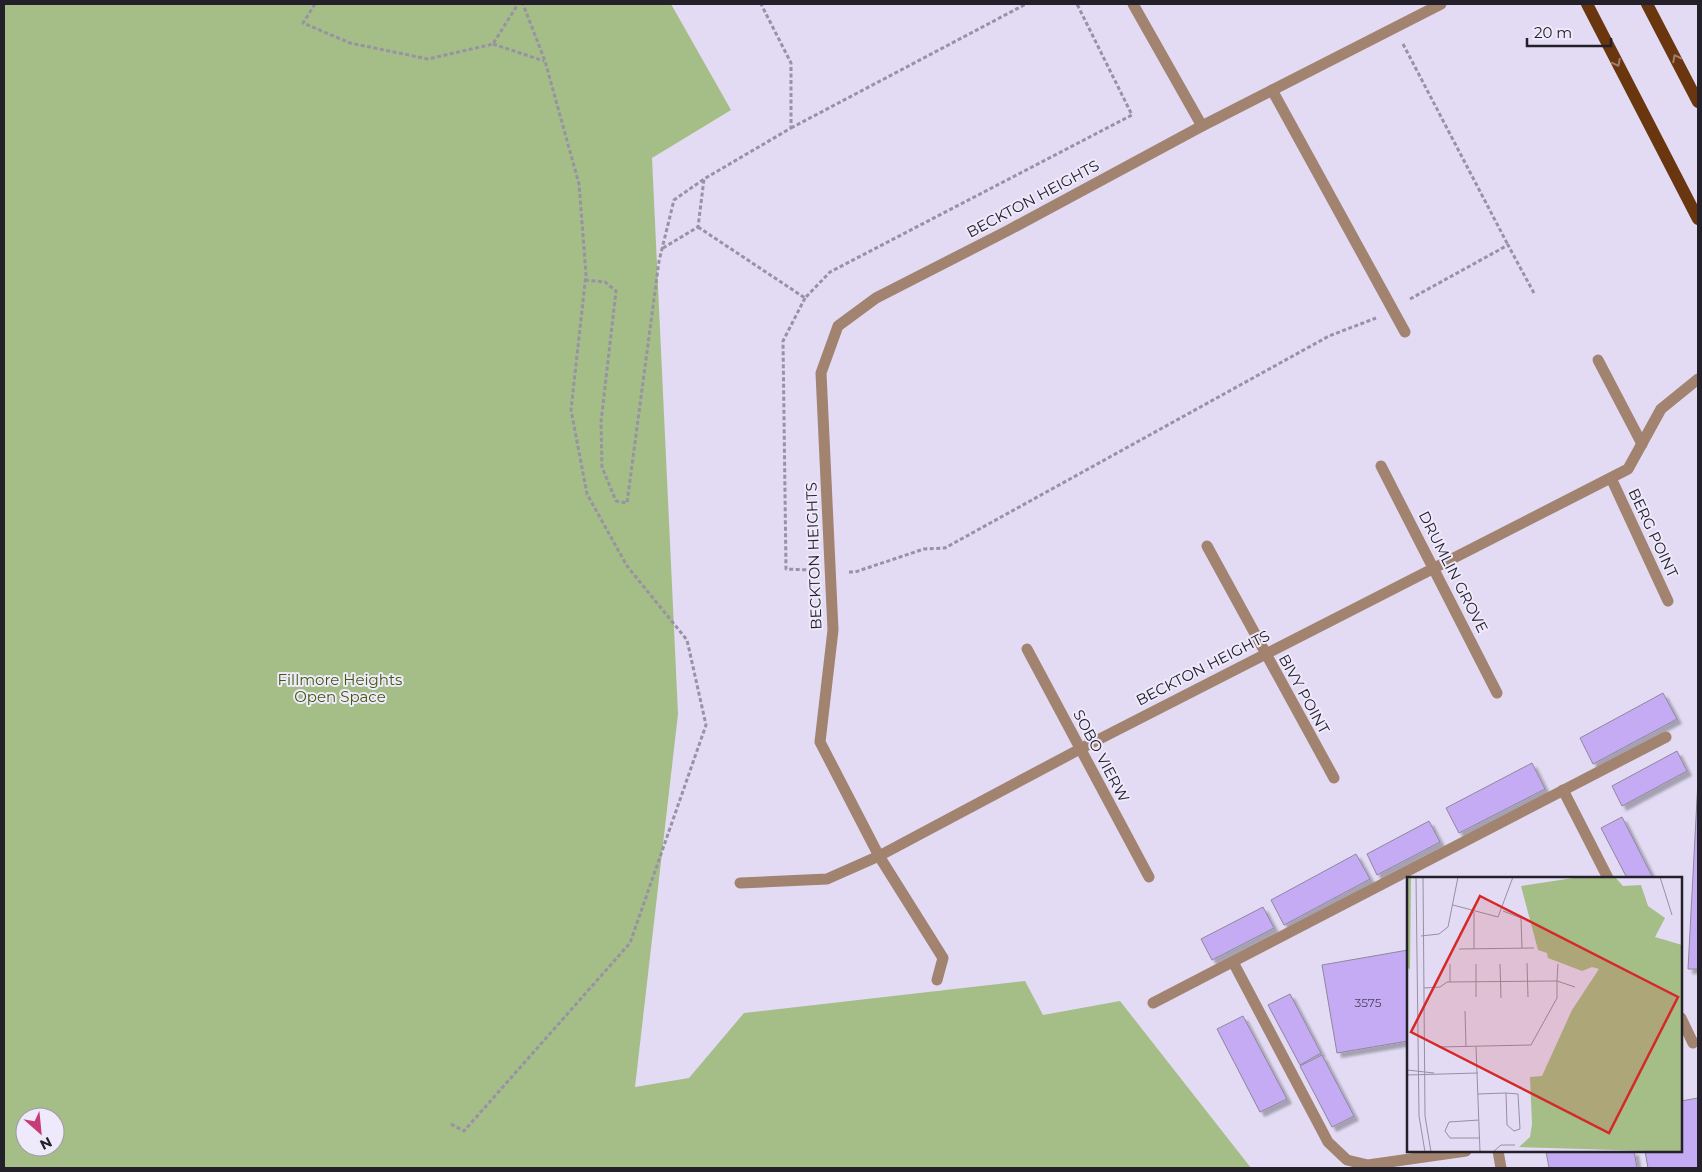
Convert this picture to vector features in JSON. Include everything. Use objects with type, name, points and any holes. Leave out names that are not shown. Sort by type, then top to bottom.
[{"type":"main road","points":[[1587,4],[1698,219]]},
{"type":"main road","points":[[1647,4],[1698,102]]},
{"type":"lane","points":[[1133,4],[1202,126]]},
{"type":"lane","name":"BECKTON HEIGHTS","points":[[1440,4],[1202,126],[876,298],[838,326],[821,373],[833,630],[820,742],[879,856],[1080,749],[1628,469],[1661,409],[1698,379]]},
{"type":"lane","points":[[1272,90],[1405,332]]},
{"type":"lane","points":[[1598,360],[1642,444]]},
{"type":"lane","name":"DRUMLIN GROVE","points":[[1381,466],[1497,693]]},
{"type":"lane","name":"BERG POINT","points":[[1611,478],[1668,601]]},
{"type":"lane","name":"BIVY POINT","points":[[1207,546],[1334,778]]},
{"type":"lane","name":"SOBO VIERW","points":[[1027,649],[1149,877]]},
{"type":"lane","points":[[1153,1003],[1666,737]]},
{"type":"lane","points":[[1563,790],[1607,877]]},
{"type":"lane","points":[[740,883],[827,879],[879,856],[943,958],[937,980]]},
{"type":"lane","points":[[1232,962],[1328,1142],[1347,1160],[1368,1165],[1459,1152]]},
{"type":"lane","points":[[1682,1020],[1696,1042],[1682,1045]]},
{"type":"lane","points":[[1498,1152],[1501,1168]]},
{"type":"path","points":[[315,4],[303,23],[350,43],[428,59],[493,44],[544,62]]},
{"type":"path","points":[[493,44],[518,4]]},
{"type":"path","points":[[451,1124],[464,1131],[630,943],[706,725],[687,640],[627,566],[587,494],[571,410],[585,280],[579,184],[544,62],[523,4]]},
{"type":"path","points":[[761,4],[791,63],[791,128]]},
{"type":"path","points":[[585,280],[605,282],[616,291],[601,422],[602,467],[616,501],[627,503],[658,270],[674,200],[704,179],[791,128],[1026,4]]},
{"type":"path","points":[[1077,4],[1132,115],[830,272],[805,298],[783,342],[786,569],[855,572],[924,549],[945,548],[1329,336],[1372,321],[1508,245]]},
{"type":"path","points":[[1394,27],[1535,296]]},
{"type":"path","points":[[698,227],[704,179]]},
{"type":"path","points":[[698,227],[805,298]]},
{"type":"path","points":[[662,249],[698,227]]},
{"type":"green space","name":"Fillmore Heights Open Space","points":[[4,4],[671,4],[731,110],[652,158],[678,714],[635,1087],[689,1078],[744,1013],[1025,981],[1043,1015],[1120,1001],[1251,1168],[4,1168]]},
{"type":"building","points":[[1663,693],[1677,719],[1593,764],[1580,738]]},
{"type":"building","points":[[1677,751],[1687,771],[1622,806],[1612,786]]},
{"type":"building","points":[[1532,763],[1545,789],[1459,833],[1446,808]]},
{"type":"building","points":[[1698,780],[1698,969],[1688,969]]},
{"type":"building","points":[[1622,817],[1652,877],[1626,877],[1601,828]]},
{"type":"building","points":[[1429,821],[1440,842],[1377,875],[1367,854]]},
{"type":"building","points":[[1356,854],[1370,879],[1284,925],[1271,900]]},
{"type":"building","points":[[1263,907],[1274,928],[1212,960],[1201,939]]},
{"type":"building","points":[[1407,950],[1407,1041],[1337,1053],[1322,965]]},
{"type":"building","points":[[1290,994],[1321,1053],[1300,1065],[1268,1005]]},
{"type":"building","points":[[1243,1016],[1287,1099],[1260,1112],[1217,1029]]},
{"type":"building","points":[[1322,1055],[1354,1116],[1332,1127],[1300,1066]]},
{"type":"building","points":[[1698,1098],[1698,1168],[1648,1168],[1645,1152],[1682,1152],[1682,1101]]},
{"type":"building","points":[[1546,1152],[1634,1152],[1637,1168],[1549,1168]]}]
